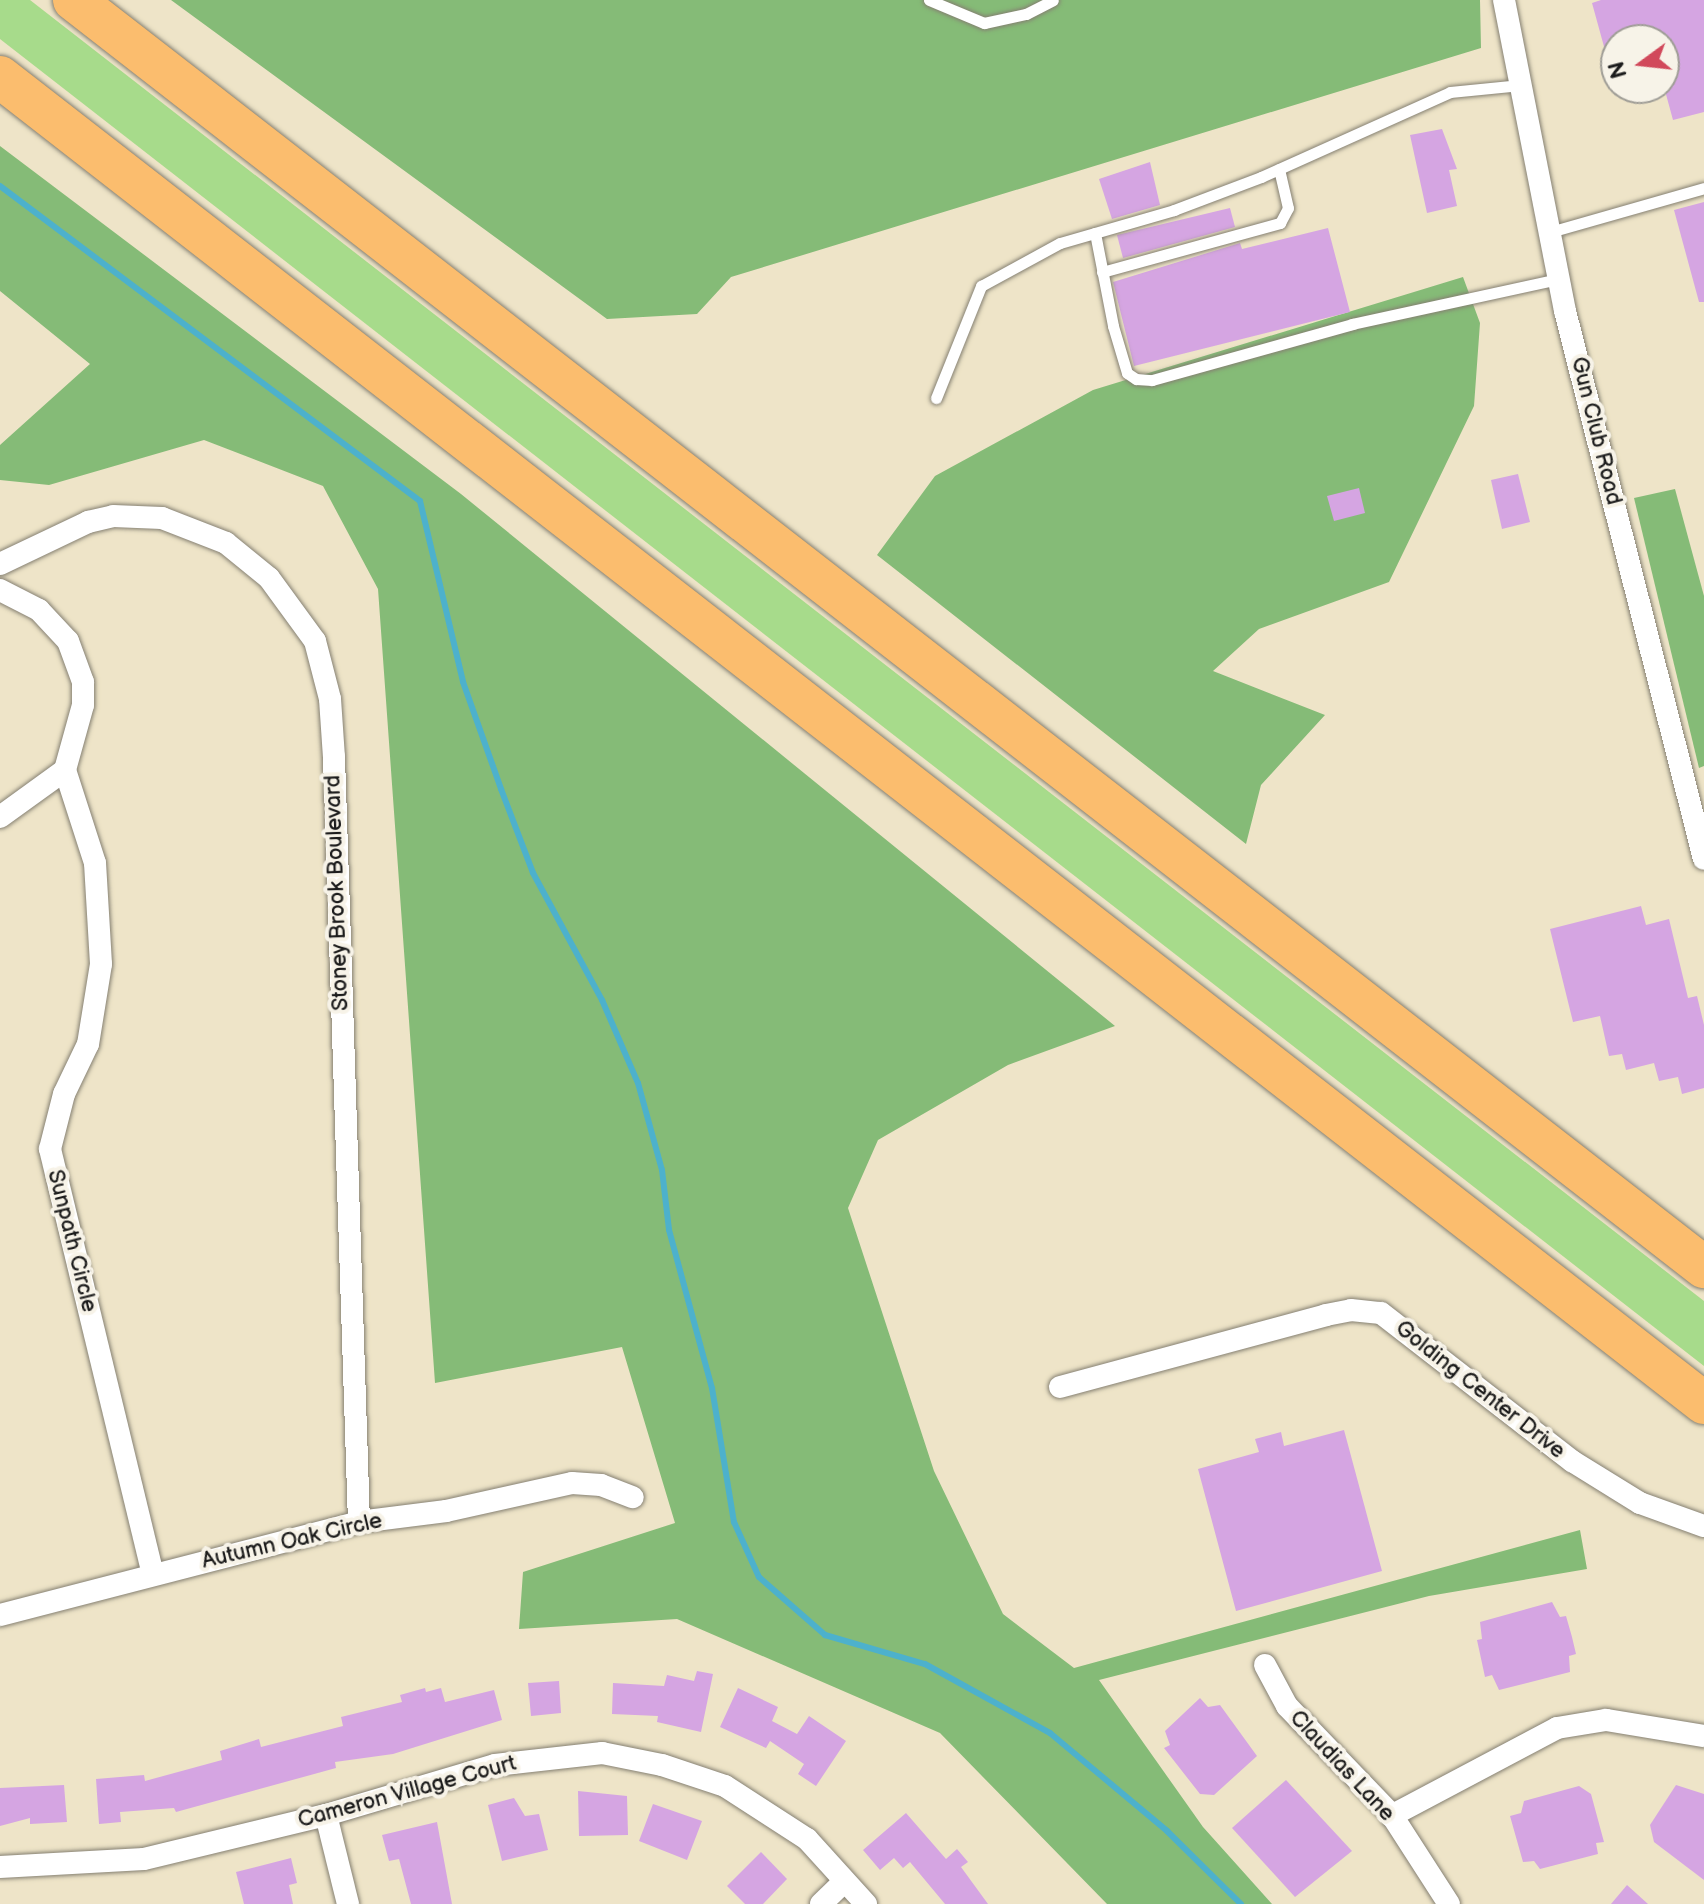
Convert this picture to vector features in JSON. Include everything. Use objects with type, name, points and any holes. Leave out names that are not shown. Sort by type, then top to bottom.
[{"type":"highway","points":[[74,0],[1704,1267]]},
{"type":"highway","points":[[0,77],[1704,1403]]},
{"type":"street","name":"Gun Club Road","points":[[1504,0],[1559,279],[1704,859]]},
{"type":"street","name":"Stoney Brook Boulevard","points":[[0,564],[88,522],[113,516],[171,520],[226,543],[269,578],[315,641],[330,699],[334,757],[359,1522]]},
{"type":"street","points":[[0,590],[26,600],[55,623],[77,661],[83,705],[65,770],[0,817]]},
{"type":"street","name":"Sunpath Circle","points":[[65,770],[95,863],[101,964],[88,1044],[64,1094],[50,1149],[153,1575]]},
{"type":"street","name":"Golding Center Drive","points":[[1060,1387],[1326,1315],[1351,1310],[1381,1313],[1572,1461],[1640,1503],[1704,1526]]},
{"type":"street","name":"Autumn Oak Circle","points":[[0,1615],[359,1522],[446,1511],[572,1483],[601,1485],[633,1497]]},
{"type":"street","name":"Claudias Lane","points":[[1265,1665],[1287,1706],[1391,1816],[1449,1904]]},
{"type":"street","points":[[1391,1816],[1557,1728],[1606,1720],[1704,1736]]},
{"type":"street","name":"Cameron Village Court","points":[[0,1867],[144,1859],[326,1815],[495,1765],[602,1753],[662,1765],[725,1786],[807,1839],[866,1904]]},
{"type":"street","points":[[326,1815],[348,1904]]},
{"type":"street","points":[[821,1904],[844,1882]]},
{"type":"lane","points":[[929,0],[943,10],[984,23],[1026,14],[1053,0]]},
{"type":"lane","points":[[936,398],[981,286],[1060,243],[1279,169],[1450,92],[1521,85]]},
{"type":"lane","points":[[1102,272],[1280,223],[1288,208],[1279,169]]},
{"type":"lane","points":[[1550,232],[1704,188]]},
{"type":"lane","points":[[1095,233],[1127,373],[1152,380],[1352,324],[1559,279]]},
{"type":"green space","points":[[0,0],[30,0],[1704,1301],[1704,1366],[0,39]]},
{"type":"green space","points":[[171,0],[1480,0],[1481,48],[731,277],[697,314],[607,319]]},
{"type":"green space","points":[[0,146],[461,494],[1115,1026],[1008,1065],[878,1140],[848,1208],[934,1471],[1003,1614],[1074,1668],[1580,1530],[1587,1569],[1429,1596],[1099,1680],[1203,1827],[1272,1904],[1107,1904],[940,1733],[677,1619],[519,1629],[523,1572],[675,1523],[622,1347],[435,1383],[378,589],[323,486],[204,440],[49,485],[0,480],[0,445],[90,364],[0,291]]},
{"type":"green space","points":[[1463,277],[1480,323],[1474,406],[1389,582],[1259,629],[1213,671],[1325,715],[1261,785],[1246,844],[877,555],[935,476],[1093,390]]},
{"type":"green space","points":[[1675,489],[1704,596],[1704,766],[1699,768],[1634,498]]},
{"type":"building","points":[[1601,0],[1704,0],[1704,112],[1673,120],[1669,104],[1680,104],[1680,24],[1600,24],[1600,32],[1592,3]]},
{"type":"building","points":[[1442,129],[1457,169],[1449,170],[1457,206],[1427,213],[1410,135]]},
{"type":"building","points":[[1150,162],[1160,205],[1112,219],[1099,179]]},
{"type":"building","points":[[1704,202],[1704,302],[1699,302],[1674,210]]},
{"type":"building","points":[[1230,208],[1235,227],[1123,258],[1117,235]]},
{"type":"building","points":[[1328,228],[1350,312],[1134,366],[1113,282],[1240,243],[1242,249]]},
{"type":"building","points":[[1518,474],[1530,522],[1502,529],[1491,480]]},
{"type":"building","points":[[1359,488],[1365,513],[1334,521],[1327,496]]},
{"type":"building","points":[[1641,906],[1646,925],[1669,919],[1688,998],[1697,996],[1704,1025],[1704,1088],[1682,1094],[1678,1077],[1659,1081],[1654,1063],[1626,1070],[1622,1054],[1609,1056],[1600,1016],[1573,1022],[1550,929]]},
{"type":"building","points":[[1344,1430],[1382,1571],[1236,1611],[1198,1469],[1259,1452],[1255,1439],[1281,1432],[1284,1446]]},
{"type":"building","points":[[1552,1602],[1560,1617],[1566,1616],[1572,1637],[1576,1654],[1569,1656],[1570,1672],[1499,1690],[1492,1675],[1485,1677],[1477,1640],[1482,1639],[1480,1622]]},
{"type":"building","points":[[697,1671],[713,1674],[701,1732],[657,1722],[658,1716],[612,1714],[613,1683],[664,1686],[667,1675],[694,1681]]},
{"type":"building","points":[[559,1681],[561,1713],[531,1716],[528,1683]]},
{"type":"building","points":[[425,1688],[426,1692],[441,1688],[445,1702],[494,1690],[502,1720],[393,1754],[335,1762],[336,1768],[176,1812],[174,1808],[120,1812],[121,1822],[99,1824],[96,1779],[144,1775],[145,1781],[222,1760],[220,1751],[259,1739],[261,1747],[343,1726],[341,1717],[402,1702],[400,1695]]},
{"type":"building","points":[[738,1688],[778,1707],[772,1721],[797,1734],[809,1716],[846,1741],[816,1786],[798,1774],[804,1764],[770,1741],[766,1748],[720,1727]]},
{"type":"building","points":[[1200,1698],[1208,1707],[1220,1705],[1257,1756],[1214,1795],[1200,1794],[1164,1748],[1170,1745],[1165,1731]]},
{"type":"building","points":[[1286,1780],[1352,1851],[1295,1897],[1232,1828]]},
{"type":"building","points":[[64,1785],[67,1822],[30,1824],[30,1818],[0,1826],[0,1788]]},
{"type":"building","points":[[1676,1785],[1704,1794],[1704,1880],[1654,1842],[1650,1825]]},
{"type":"building","points":[[1579,1786],[1591,1794],[1604,1842],[1596,1843],[1598,1854],[1540,1869],[1534,1861],[1523,1862],[1510,1816],[1521,1813],[1524,1801]]},
{"type":"building","points":[[578,1791],[627,1796],[628,1835],[579,1836]]},
{"type":"building","points":[[514,1798],[525,1816],[539,1814],[548,1850],[502,1861],[488,1805]]},
{"type":"building","points":[[653,1804],[702,1821],[687,1860],[639,1841]]},
{"type":"building","points":[[906,1813],[946,1859],[957,1849],[968,1862],[961,1867],[988,1904],[945,1904],[910,1862],[903,1868],[894,1858],[880,1870],[863,1850]]},
{"type":"building","points":[[437,1822],[452,1904],[411,1904],[399,1859],[389,1861],[382,1835]]},
{"type":"building","points":[[761,1852],[787,1879],[763,1904],[745,1904],[727,1886]]},
{"type":"building","points":[[291,1858],[297,1883],[289,1885],[293,1904],[244,1904],[236,1872]]},
{"type":"building","points":[[1627,1885],[1648,1904],[1611,1904]]},
{"type":"waterway","points":[[0,186],[420,501],[463,682],[501,789],[533,873],[602,1000],[638,1083],[662,1170],[669,1230],[712,1388],[734,1522],[759,1577],[825,1635],[925,1664],[1050,1733],[1167,1831],[1241,1904]]}]
